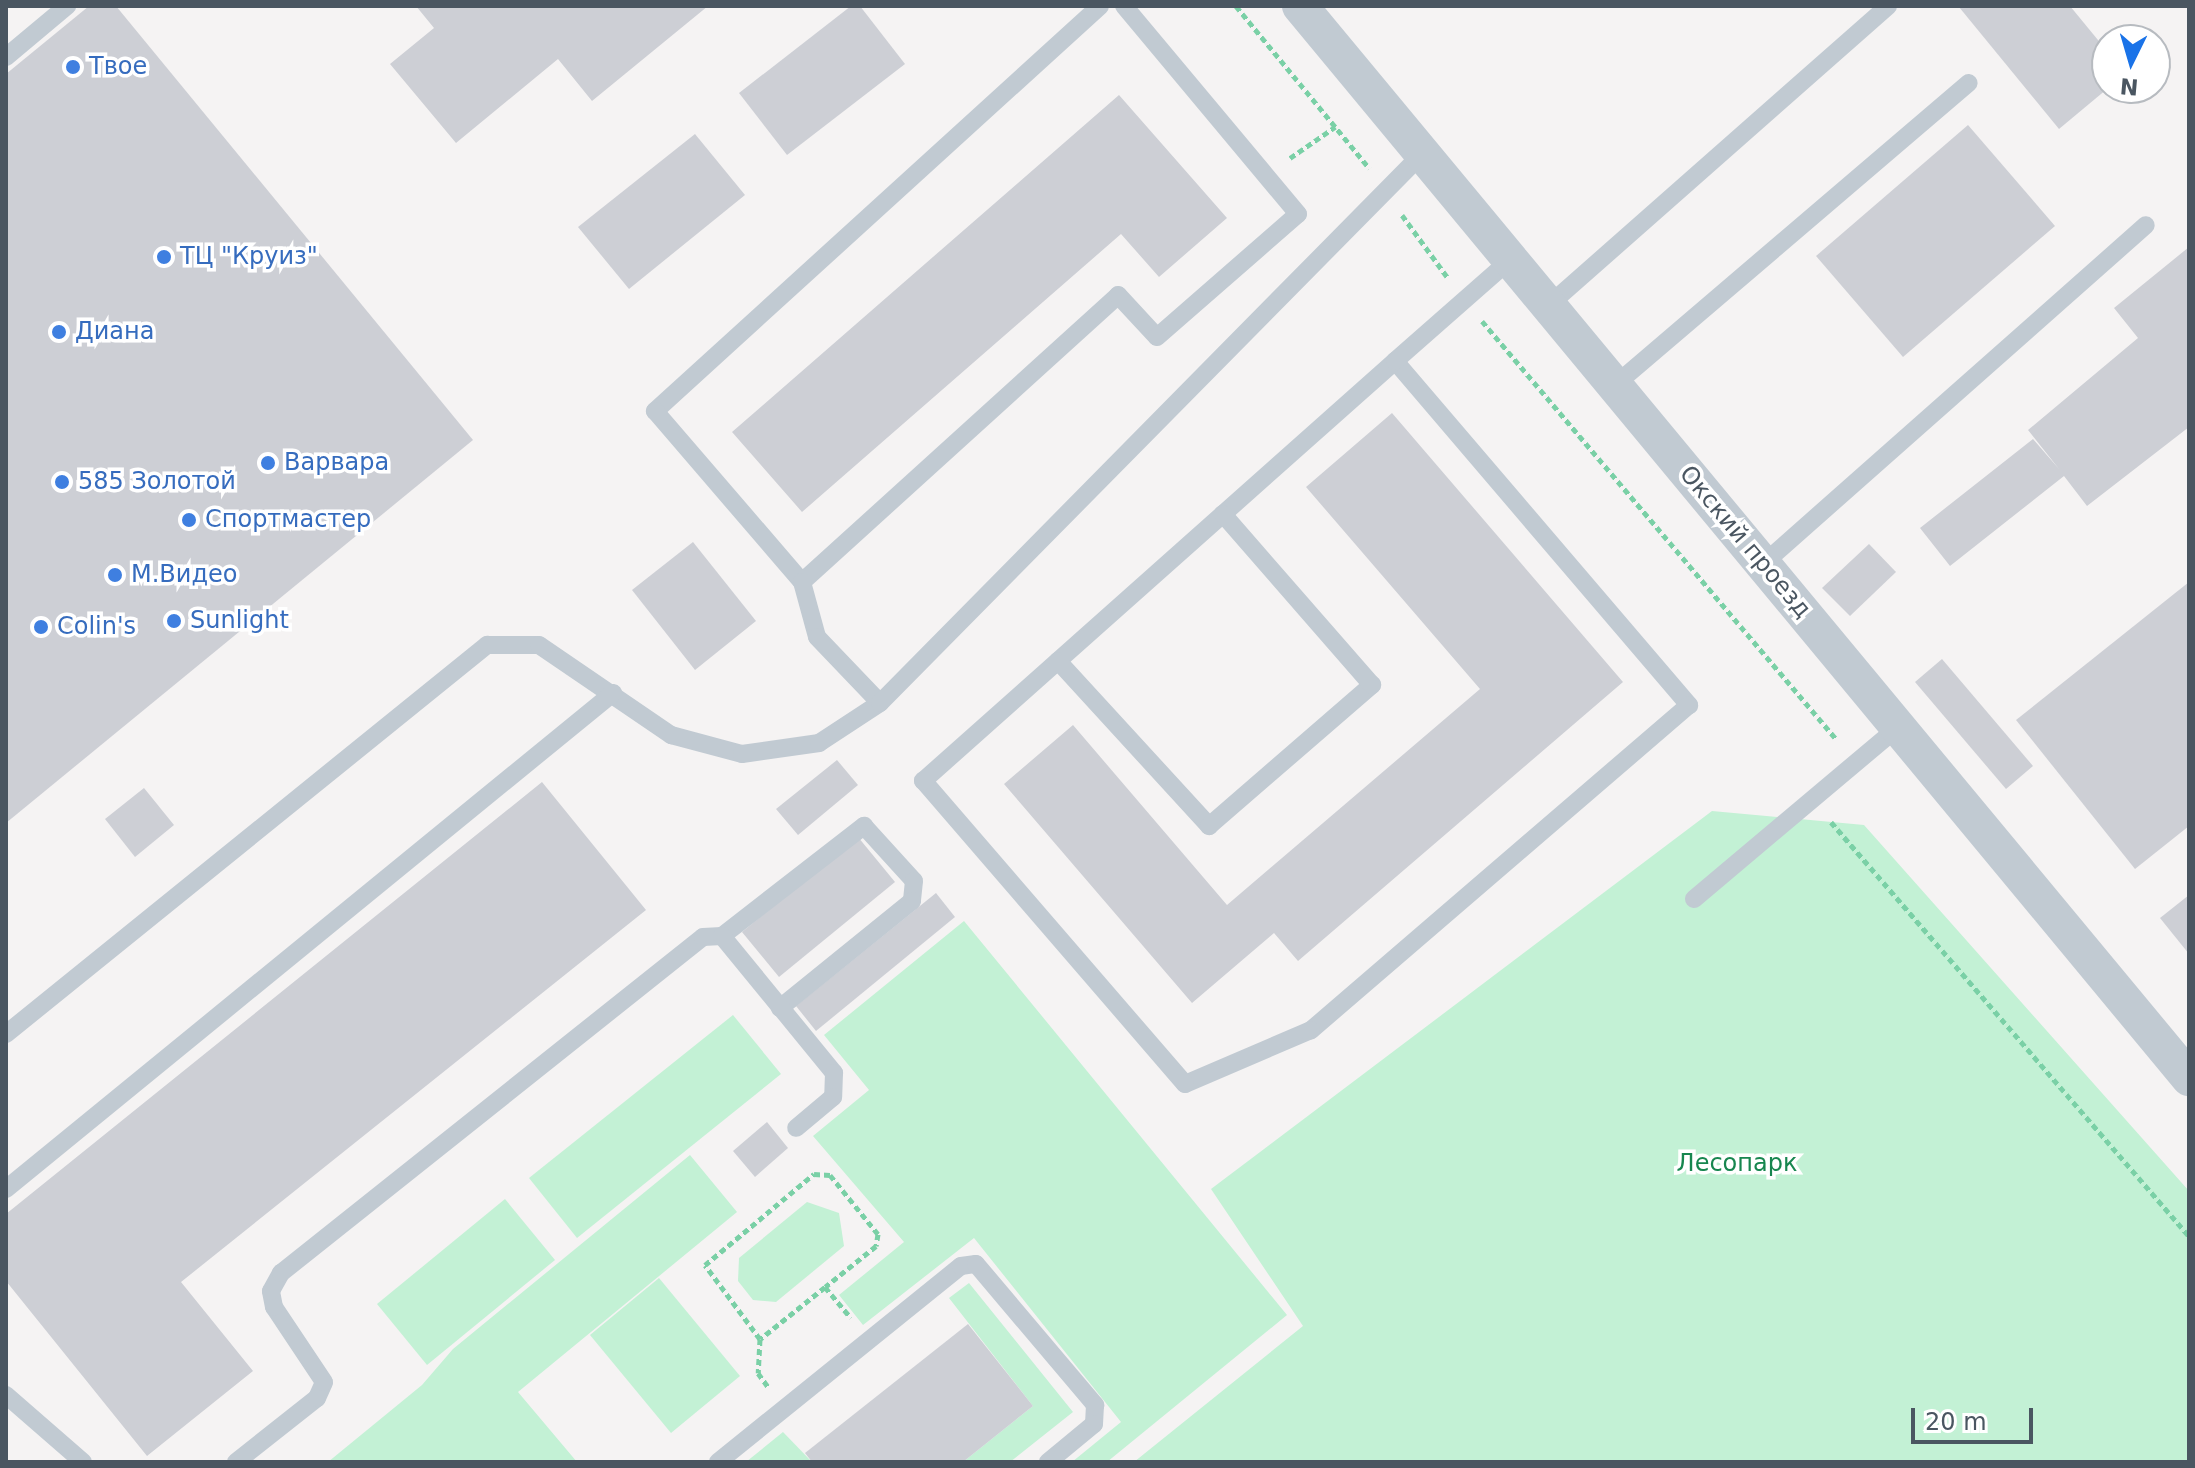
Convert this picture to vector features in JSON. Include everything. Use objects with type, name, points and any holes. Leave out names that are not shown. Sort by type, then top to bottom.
[{"type":"street","name":"Окский проезд","points":[[1300,6],[2189,1078]]},
{"type":"lane","points":[[6,57],[67,6]]},
{"type":"lane","points":[[880,703],[817,637],[802,582],[655,411],[1100,6]]},
{"type":"lane","points":[[802,582],[1118,295],[1157,337],[1298,214],[1124,6]]},
{"type":"lane","points":[[1549,305],[1888,6]]},
{"type":"lane","points":[[1615,385],[1968,83]]},
{"type":"lane","points":[[6,1034],[487,645],[539,645],[671,735],[742,754],[819,743],[880,703],[1423,153]]},
{"type":"lane","points":[[1763,564],[2146,225]]},
{"type":"lane","points":[[1395,361],[1689,705],[1311,1030],[1185,1084],[923,781],[1395,361],[1511,259]]},
{"type":"lane","points":[[1058,661],[1209,826],[1372,685],[1223,514]]},
{"type":"lane","points":[[6,1189],[613,693]]},
{"type":"lane","points":[[1694,899],[1898,727]]},
{"type":"lane","points":[[236,1462],[317,1398],[324,1382],[274,1307],[271,1291],[281,1273],[703,937],[722,936],[854,829],[872,830],[914,881],[912,901],[780,1008]]},
{"type":"lane","points":[[722,936],[837,1086],[796,1128]]},
{"type":"lane","points":[[718,1462],[961,1266],[988,1271],[1095,1405],[1094,1424],[1048,1462]]},
{"type":"lane","points":[[6,1395],[83,1462]]},
{"type":"path","points":[[1236,6],[1370,169]]},
{"type":"path","points":[[1265,177],[1335,127]]},
{"type":"path","points":[[1402,215],[1464,300],[1856,763]]},
{"type":"path","points":[[1812,800],[2189,1236]]},
{"type":"path","points":[[760,1339],[879,1241],[822,1172],[705,1265],[760,1339],[758,1373],[785,1408]]},
{"type":"path","points":[[825,1287],[869,1340]]},
{"type":"green space","name":"Лесопарк","points":[[1712,811],[1864,825],[2189,1191],[2189,1462],[1134,1462],[1303,1326],[1211,1189]]},
{"type":"green space","points":[[964,921],[1287,1315],[1107,1462],[1072,1462],[1121,1422],[974,1238],[863,1325],[839,1295],[904,1242],[813,1136],[869,1090],[824,1035]]},
{"type":"green space","points":[[733,1015],[781,1074],[577,1238],[529,1178]]},
{"type":"green space","points":[[690,1155],[737,1212],[518,1392],[577,1462],[328,1462],[422,1385],[453,1349]]},
{"type":"green space","points":[[505,1199],[555,1260],[427,1365],[377,1304]]},
{"type":"green space","points":[[807,1202],[839,1213],[844,1246],[776,1302],[753,1300],[738,1281],[739,1258]]},
{"type":"green space","points":[[659,1278],[740,1376],[671,1433],[590,1335]]},
{"type":"green space","points":[[969,1283],[1073,1412],[1010,1462],[963,1462],[1033,1406],[949,1298]]},
{"type":"green space","points":[[783,1432],[812,1462],[746,1462]]},
{"type":"building","name":"ТЦ \"Круиз\"","points":[[89,6],[116,6],[473,440],[6,823],[6,74]]},
{"type":"building","points":[[416,6],[708,6],[592,101],[558,59],[456,143],[390,64],[434,28]]},
{"type":"building","points":[[851,6],[860,6],[905,64],[787,155],[739,93]]},
{"type":"building","points":[[2070,6],[2091,32],[2091,102],[2059,129],[1959,7]]},
{"type":"building","points":[[1119,95],[1227,218],[1159,277],[1121,234],[802,512],[732,432]]},
{"type":"building","points":[[1968,125],[2055,226],[1903,357],[1816,256]]},
{"type":"building","points":[[695,134],[745,195],[629,289],[578,227]]},
{"type":"building","points":[[2189,247],[2189,427],[2087,506],[2064,476],[1950,566],[1920,528],[2033,439],[2059,469],[2028,430],[2138,338],[2114,308]]},
{"type":"building","points":[[1392,413],[1623,682],[1298,961],[1274,933],[1192,1003],[1004,784],[1073,725],[1227,905],[1480,689],[1306,487]]},
{"type":"building","points":[[693,542],[756,621],[695,670],[632,590]]},
{"type":"building","points":[[1869,544],[1896,572],[1850,616],[1822,588]]},
{"type":"building","points":[[2189,582],[2189,826],[2135,869],[2016,720]]},
{"type":"building","points":[[1942,659],[2033,766],[2006,789],[1915,682]]},
{"type":"building","points":[[837,760],[858,785],[798,835],[776,809]]},
{"type":"building","points":[[542,782],[646,910],[181,1282],[253,1371],[147,1456],[6,1281],[6,1214]]},
{"type":"building","points":[[144,788],[174,825],[135,857],[105,819]]},
{"type":"building","points":[[858,837],[895,882],[779,977],[742,932]]},
{"type":"building","points":[[936,893],[955,917],[816,1031],[796,1006]]},
{"type":"building","points":[[2189,895],[2189,954],[2160,918]]},
{"type":"building","points":[[767,1122],[788,1148],[755,1177],[733,1151]]},
{"type":"building","points":[[968,1324],[1033,1406],[963,1462],[812,1462],[805,1453]]},
{"type":"place","name":"Твое","points":[[73,67]]},
{"type":"place","name":"ТЦ \"Круиз\"","points":[[164,257]]},
{"type":"place","name":"Диана","points":[[59,332]]},
{"type":"place","name":"Варвара","points":[[268,463]]},
{"type":"place","name":"585 Золотой","points":[[62,482]]},
{"type":"place","name":"Спортмастер","points":[[189,520]]},
{"type":"place","name":"М.Видео","points":[[115,575]]},
{"type":"place","name":"Sunlight","points":[[174,621]]},
{"type":"place","name":"Colin's","points":[[41,627]]}]
